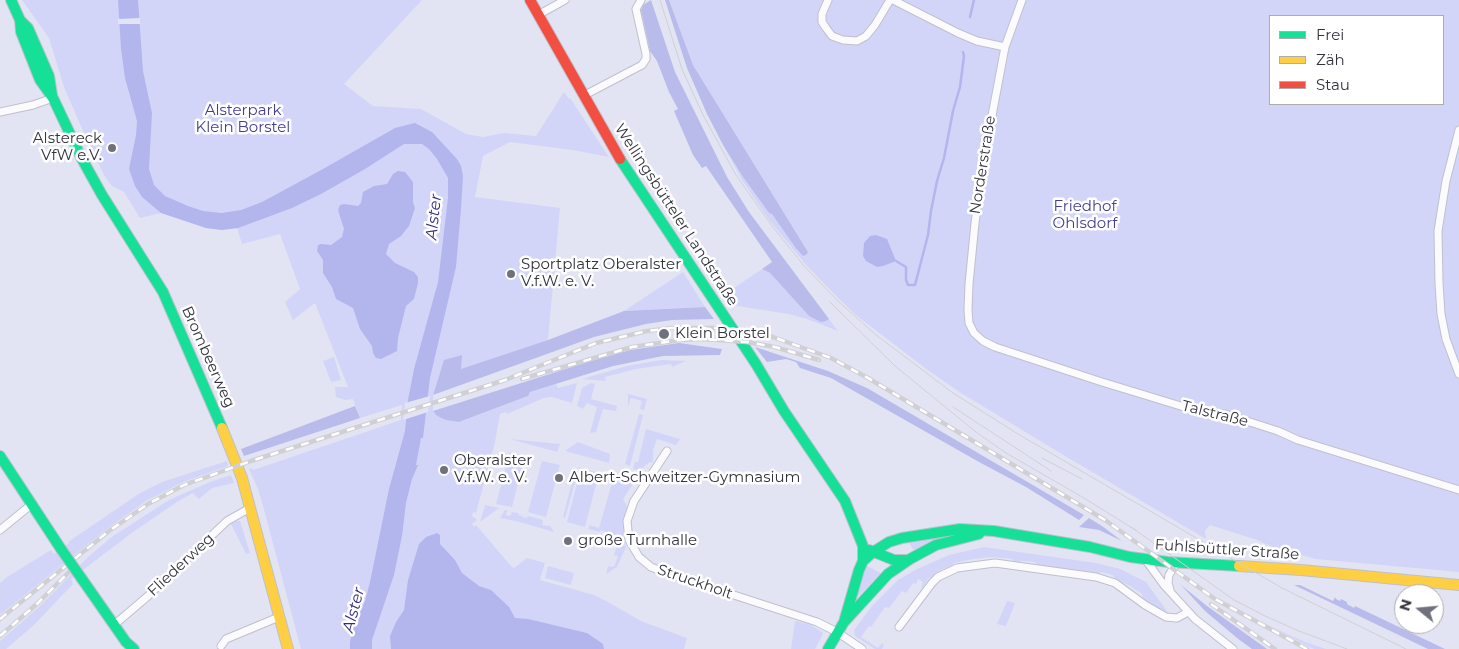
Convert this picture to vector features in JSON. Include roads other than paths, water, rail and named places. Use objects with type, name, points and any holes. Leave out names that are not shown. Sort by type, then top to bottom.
[{"type":"main road","name":"Brombeerweg","points":[[10,0],[20,20],[21,32],[40,80],[53,98],[82,159],[102,195],[159,286],[218,415],[242,478],[288,649]]},
{"type":"main road","name":"Wellingsbütteler Landstraße","points":[[530,0],[621,161],[845,501],[868,549],[844,622]]},
{"type":"main road","points":[[0,456],[114,625],[126,646],[134,649]]},
{"type":"main road","name":"Fuhlsbüttler Straße","points":[[868,549],[902,538],[960,529],[994,531],[1144,558],[1178,562],[1301,570],[1459,585]]},
{"type":"main road","name":"Fuhlsbüttler Straße","points":[[844,622],[888,574],[910,559],[936,545],[994,531]]},
{"type":"main road","points":[[868,549],[897,561],[910,559]]},
{"type":"main road","points":[[828,649],[844,622]]},
{"type":"street","points":[[538,15],[565,0]]},
{"type":"street","points":[[583,96],[642,65],[646,59],[636,9],[641,0]]},
{"type":"street","points":[[828,0],[822,14],[822,22],[832,36],[843,40],[857,41],[866,36],[891,0],[958,32],[978,40],[1005,47]]},
{"type":"street","name":"Norderstraße","points":[[974,333],[969,323],[968,310],[975,223],[990,120],[1005,47],[1022,0]]},
{"type":"street","points":[[0,112],[33,105],[53,98]]},
{"type":"street","points":[[1459,130],[1446,181],[1438,231],[1441,314],[1446,339],[1459,374]]},
{"type":"street","name":"Talstraße","points":[[974,333],[983,341],[995,347],[1092,379],[1207,414],[1225,414],[1278,431],[1298,440],[1459,490]]},
{"type":"street","name":"Struckholt","points":[[667,451],[634,501],[627,521],[629,540],[640,557],[652,567],[669,574],[817,622],[837,632],[862,649]]},
{"type":"street","points":[[0,530],[32,504]]},
{"type":"street","name":"Fliederweg","points":[[114,625],[148,596],[227,521],[250,508]]},
{"type":"street","points":[[1144,558],[1188,612],[1205,628],[1233,649]]},
{"type":"street","points":[[1171,592],[1168,583],[1169,575],[1178,562]]},
{"type":"street","points":[[899,627],[938,577],[957,568],[995,563],[1096,577],[1115,582],[1145,605],[1166,617],[1177,618],[1188,612]]},
{"type":"street","points":[[221,646],[226,639],[279,617]]},
{"type":"waterway","points":[[970,17],[974,0]]},
{"type":"waterway","points":[[896,261],[906,267],[908,285],[915,285],[928,235],[937,181],[960,87],[963,52]]},
{"type":"tram line","points":[[660,0],[682,69],[703,115],[736,175],[772,226],[805,267],[838,301],[876,335],[953,393],[1018,434],[1282,588],[1406,649]]},
{"type":"tram line","points":[[830,302],[895,366],[976,432],[1006,453],[1137,531]]},
{"type":"tram line","points":[[953,407],[1051,471]]},
{"type":"tram line","points":[[1042,458],[1082,479]]},
{"type":"tram line","points":[[1131,527],[1234,600],[1299,631],[1347,649]]},
{"type":"railway","points":[[0,619],[109,531],[148,504],[184,485],[251,461],[505,380],[596,343],[647,331],[672,328],[720,328],[773,337],[831,358],[868,378],[1105,520],[1215,599],[1307,649]]},
{"type":"railway","points":[[522,379],[632,347],[680,340],[701,339],[747,342],[775,347],[819,360]]},
{"type":"railway","points":[[0,636],[38,603],[73,568]]},
{"type":"railway","points":[[1211,604],[1275,649]]},
{"type":"place","name":"Alstereck VfW e.V.","points":[[112,148]]},
{"type":"place","name":"Sportplatz Oberalster V.f.W. e. V.","points":[[511,274]]},
{"type":"place","name":"Klein Borstel","points":[[664,334]]},
{"type":"place","name":"Oberalster V.f.W. e. V.","points":[[444,470]]},
{"type":"place","name":"Albert-Schweitzer-Gymnasium","points":[[559,478]]},
{"type":"place","name":"große Turnhalle","points":[[568,541]]},
{"type":"park label","name":"Alsterpark Klein Borstel","points":[[243,120]]},
{"type":"park label","name":"Friedhof Ohlsdorf","points":[[1085,216]]},
{"type":"water label","name":"Alster","points":[[434,217]]},
{"type":"water label","name":"Alster","points":[[354,610]]}]
